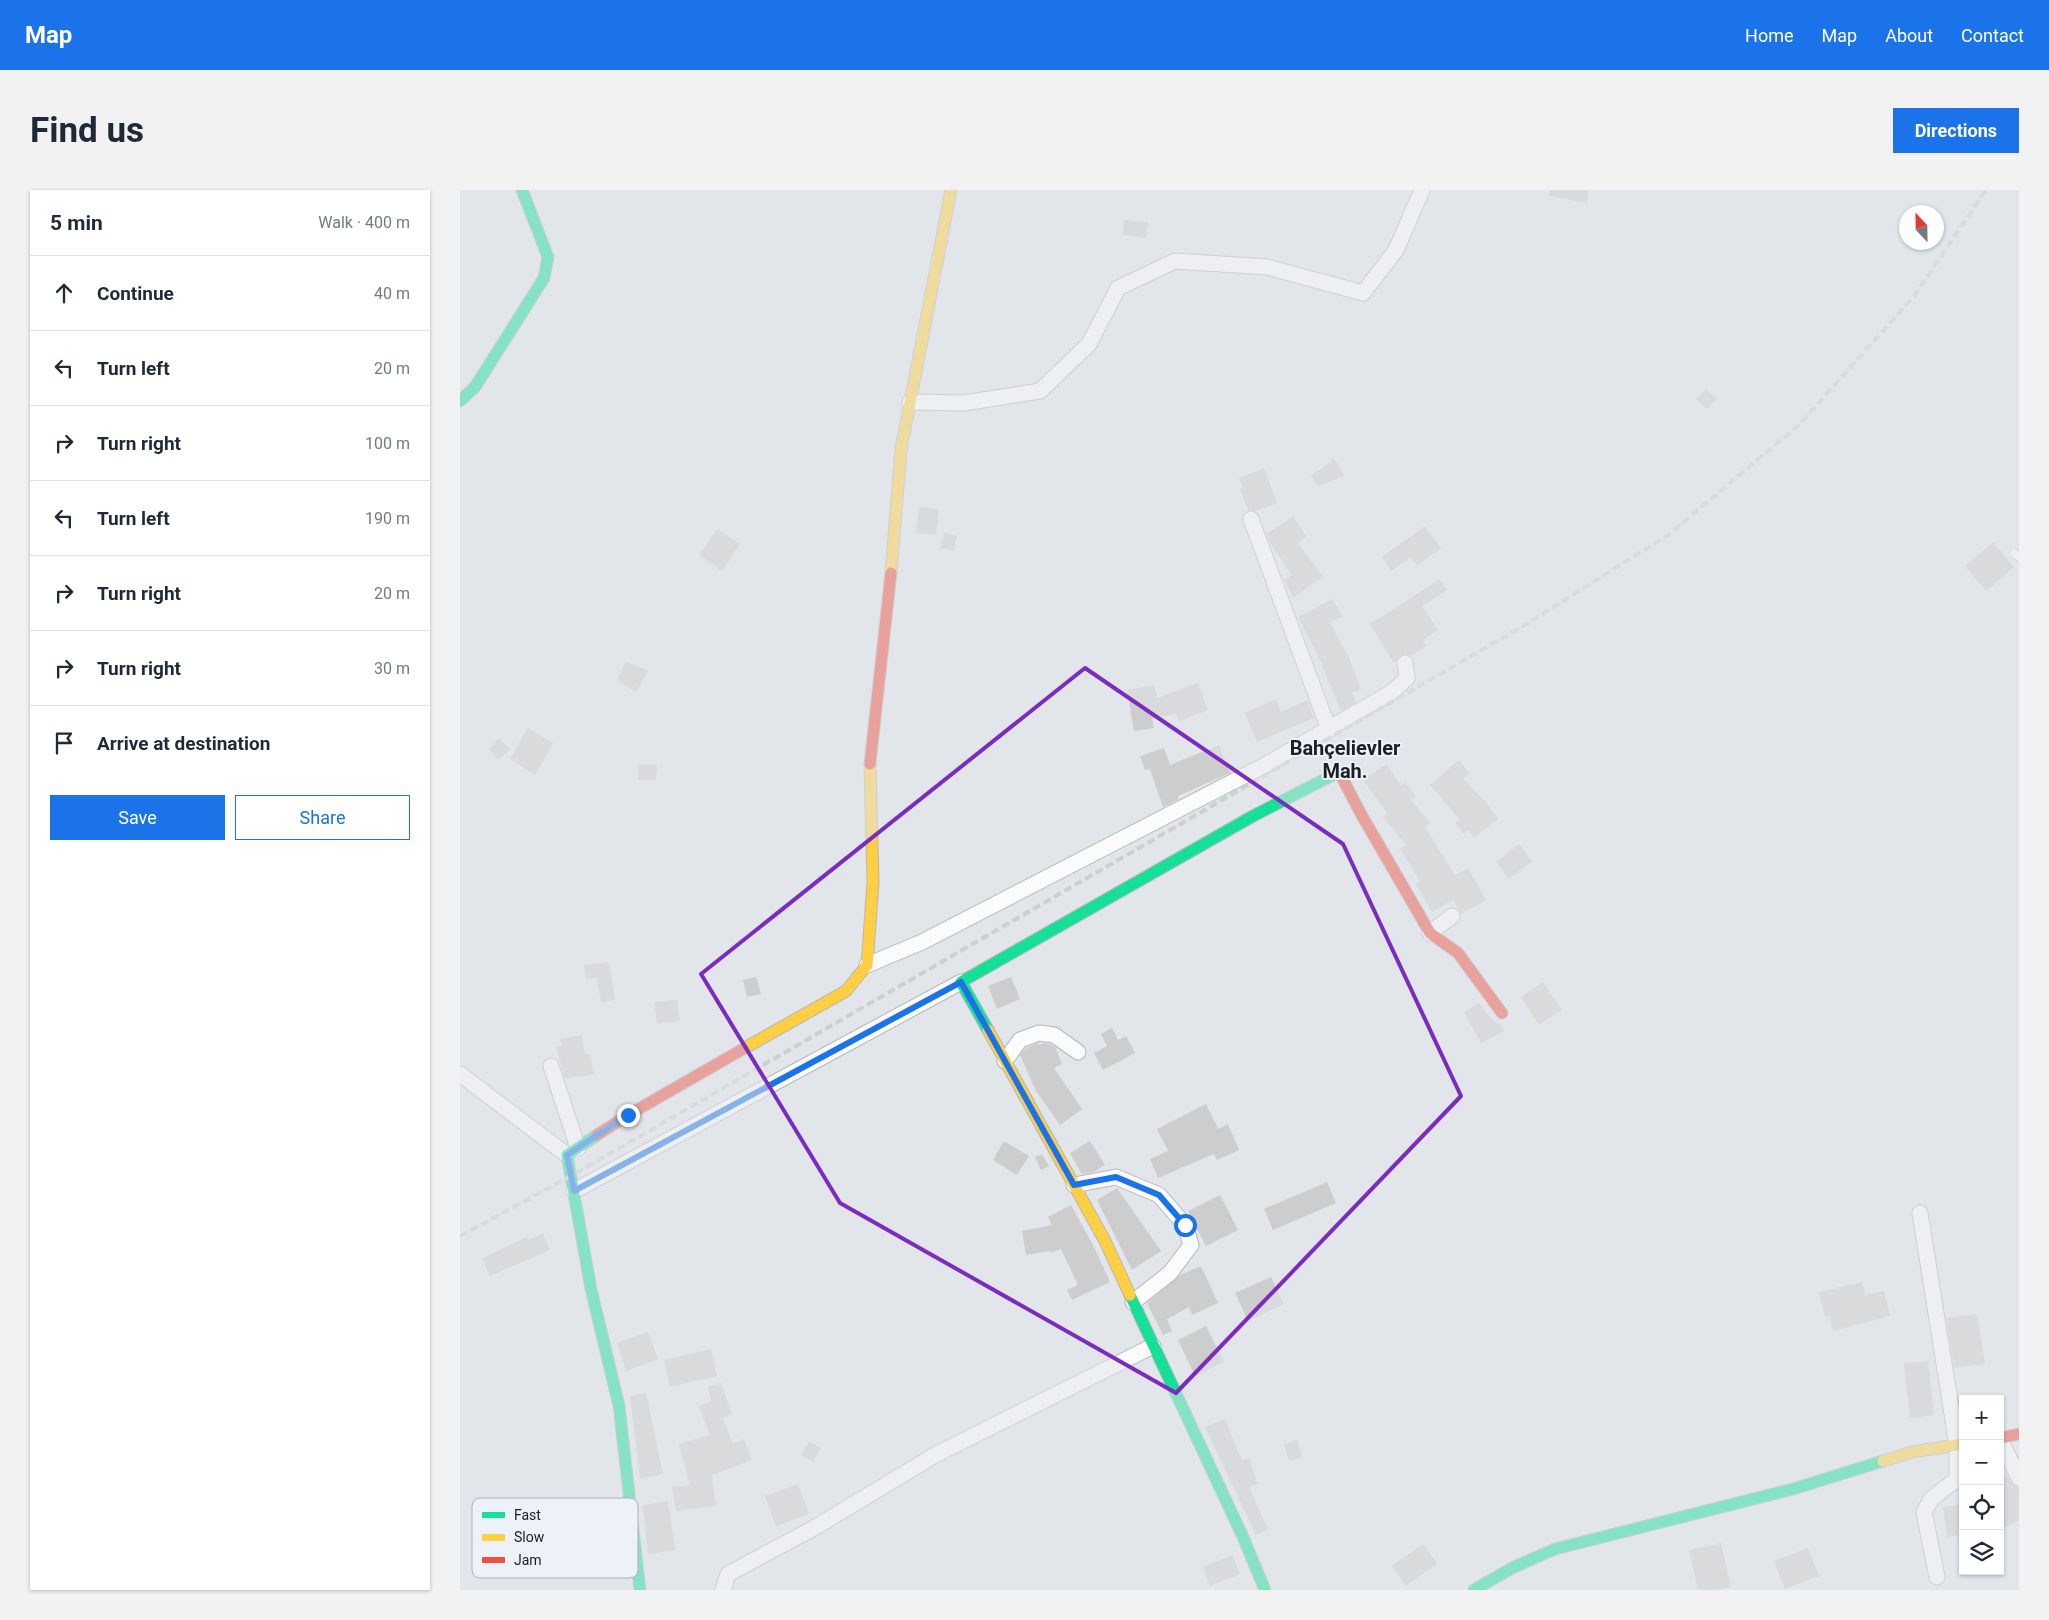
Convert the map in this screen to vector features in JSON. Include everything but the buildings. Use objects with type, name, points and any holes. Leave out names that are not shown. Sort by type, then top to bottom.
[{"type":"street","points":[[460,401],[475,387],[544,278],[548,257],[522,190]]},
{"type":"street","points":[[867,965],[873,883],[869,774],[890,588],[901,449],[952,190]]},
{"type":"street","points":[[910,402],[964,403],[1040,391],[1089,344],[1118,288],[1175,261],[1267,267],[1363,293],[1396,250],[1422,190]]},
{"type":"street","points":[[1250,519],[1329,730]]},
{"type":"street","points":[[572,1151],[628,1115],[846,991],[867,965],[922,942],[1258,769],[1329,730],[1392,692],[1407,678],[1405,663]]},
{"type":"street","points":[[574,1191],[961,982],[1253,816],[1339,772],[1430,934],[1458,953],[1502,1013]]},
{"type":"street","points":[[1430,934],[1452,916]]},
{"type":"street","points":[[961,982],[1105,1241],[1243,1537],[1265,1590]]},
{"type":"street","points":[[1005,1061],[1020,1040],[1039,1033],[1054,1036],[1078,1052]]},
{"type":"street","points":[[551,1066],[572,1151],[574,1191],[592,1289],[619,1406],[630,1498]]},
{"type":"street","points":[[460,1074],[572,1151]]},
{"type":"street","points":[[1074,1185],[1116,1177],[1159,1195],[1185,1225],[1190,1245],[1170,1273],[1133,1302]]},
{"type":"street","points":[[1920,1213],[1959,1440]]},
{"type":"street","points":[[722,1590],[728,1574],[814,1528],[935,1455],[1153,1346]]},
{"type":"street","points":[[2004,1437],[2019,1434]]},
{"type":"street","points":[[2001,1440],[2019,1478]]},
{"type":"street","points":[[1474,1590],[1512,1568],[1555,1549],[1793,1489],[1912,1452],[1959,1444]]},
{"type":"street","points":[[1937,1577],[1924,1512],[1932,1498],[1957,1479],[1959,1456]]},
{"type":"street","points":[[638,1572],[640,1590]]},
{"type":"highlighted area","points":[[1085,668],[1343,844],[1461,1096],[1176,1393],[840,1203],[701,974]]},
{"type":"railway","points":[[460,1236],[571,1176],[1525,625],[1668,535],[1799,425],[1914,296],[1986,190]]},
{"type":"traffic: fast","points":[[460,401],[475,387],[544,278],[548,257],[522,190]]},
{"type":"traffic: fast","points":[[988,1030],[961,982],[1253,816],[1337,773]]},
{"type":"traffic: fast","points":[[597,1135],[567,1155],[591,1289],[619,1406],[630,1498]]},
{"type":"traffic: fast","points":[[1130,1295],[1243,1537],[1265,1590]]},
{"type":"traffic: fast","points":[[1474,1590],[1512,1568],[1555,1549],[1793,1489],[1883,1461]]},
{"type":"traffic: fast","points":[[638,1572],[640,1590]]},
{"type":"traffic: slow","points":[[891,573],[901,449],[951,190]]},
{"type":"traffic: slow","points":[[743,1049],[846,991],[867,965],[873,883],[870,764]]},
{"type":"traffic: slow","points":[[988,1030],[1105,1241],[1130,1295]]},
{"type":"traffic: slow","points":[[1883,1461],[1912,1452],[1959,1445]]},
{"type":"traffic: jam","points":[[870,764],[891,573]]},
{"type":"traffic: jam","points":[[1337,773],[1339,772],[1361,814],[1430,933],[1458,953],[1502,1013]]},
{"type":"traffic: jam","points":[[597,1135],[743,1049]]},
{"type":"traffic: jam","points":[[2004,1437],[2019,1434]]},
{"type":"district","name":"Bahçelievler Mah.","points":[[1345,760]]},
{"type":"route","points":[[628,1115],[567,1155],[574,1191],[961,982],[1074,1185],[1116,1177],[1159,1195],[1185,1225]]}]
